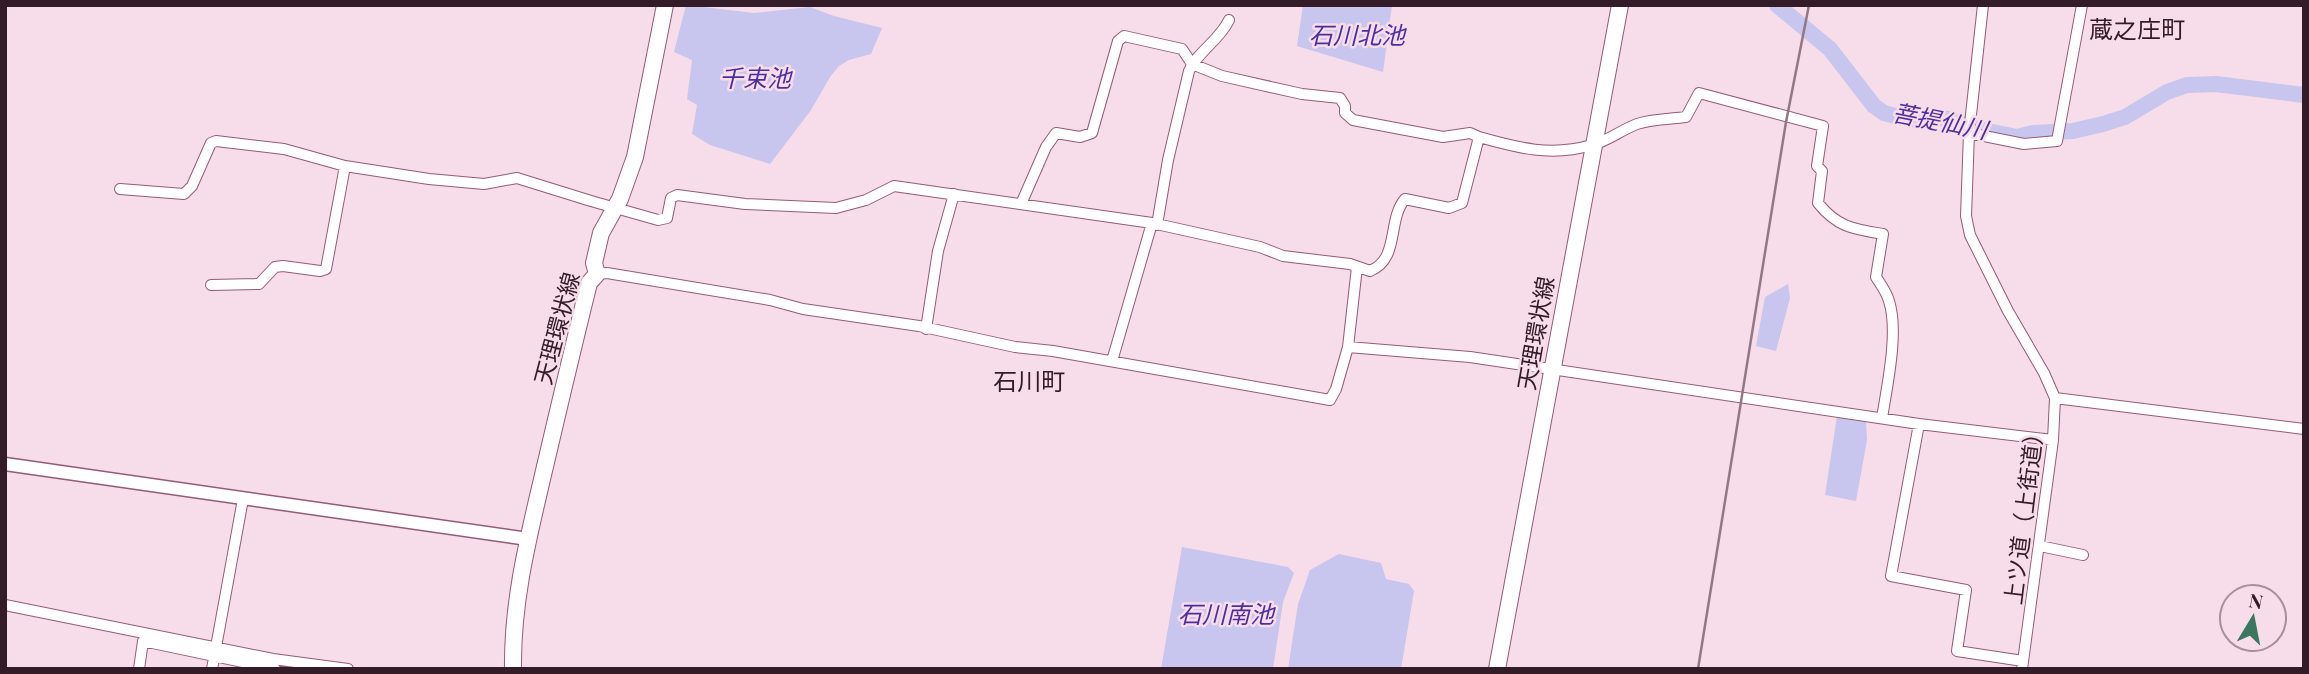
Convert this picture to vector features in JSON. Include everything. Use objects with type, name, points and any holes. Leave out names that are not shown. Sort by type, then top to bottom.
[{"type":"main road","name":"天理環状線","points":[[513,669],[515,604],[528,539],[582,308],[589,283],[597,274],[594,263],[601,233],[620,199],[635,157],[665,5]]},
{"type":"main road","name":"天理環状線","points":[[1497,669],[1620,5]]},
{"type":"street","name":"上ツ道（上街道）","points":[[1983,5],[1969,133],[1966,216],[1970,235],[2055,398],[2053,440],[2040,546],[2022,665]]},
{"type":"street","points":[[1969,133],[2024,144],[2057,141],[2082,5]]},
{"type":"street","points":[[1112,361],[1154,224],[1192,64],[1223,33],[1229,20]]},
{"type":"street","points":[[1021,204],[1046,147],[1056,133],[1080,137],[1092,133],[1118,41],[1124,36],[1182,50],[1192,64],[1222,76],[1340,98],[1346,106],[1345,113],[1353,120],[1443,137],[1470,133],[1536,151],[1593,145],[1639,123],[1686,117],[1699,93],[1823,126],[1817,159],[1817,166],[1822,171],[1818,203],[1830,218],[1853,229],[1883,234],[1876,277],[1889,298],[1892,310],[1891,353],[1882,418]]},
{"type":"street","points":[[120,188],[184,194],[192,186],[211,144],[216,141],[284,149],[345,166],[484,184],[517,178],[658,220],[667,218],[671,198],[677,195],[745,204],[818,209],[836,208],[866,200],[894,186],[1154,224],[1261,247],[1283,256],[1350,264],[1370,271],[1384,263],[1397,208],[1405,199],[1449,208],[1462,203],[1479,136]]},
{"type":"street","points":[[211,285],[259,284],[275,267],[283,265],[320,271],[326,269],[345,166]]},
{"type":"street","points":[[926,329],[938,251],[954,194]]},
{"type":"street","points":[[597,274],[629,276],[770,300],[803,309],[1015,347],[1112,361],[1330,400],[1336,389],[1348,347],[1357,267]]},
{"type":"street","points":[[1348,347],[1470,357],[1919,424],[2053,440]]},
{"type":"street","points":[[2055,398],[2304,429]]},
{"type":"street","points":[[1919,424],[1891,576],[1966,590],[1957,652],[2022,665]]},
{"type":"street","points":[[6,467],[528,539]]},
{"type":"street","points":[[214,658],[243,499]]},
{"type":"street","points":[[2040,546],[2083,555]]},
{"type":"street","points":[[5,605],[214,658],[272,659],[348,669]]},
{"type":"street","points":[[139,669],[143,642],[275,669]]},
{"type":"water","name":"千束池","points":[[686,5],[754,13],[810,7],[882,28],[871,54],[849,60],[839,66],[811,110],[770,164],[710,145],[692,134],[697,105],[687,99],[692,60],[674,52]]},
{"type":"water","name":"石川北池","points":[[1303,5],[1392,5],[1383,72],[1297,46]]},
{"type":"water","points":[[1788,284],[1790,298],[1776,351],[1756,346],[1765,297]]},
{"type":"water","points":[[1837,416],[1866,421],[1867,440],[1856,501],[1825,495]]},
{"type":"water","name":"石川南池","points":[[1182,547],[1288,567],[1294,573],[1283,602],[1273,669],[1161,669]]},
{"type":"water","name":"石川南池","points":[[1339,554],[1381,563],[1386,579],[1409,584],[1414,591],[1401,669],[1288,669],[1298,604],[1310,570]]},
{"type":"waterway","name":"菩提仙川","points":[[1777,5],[1830,49],[1874,106],[1884,113],[1899,117],[1919,120],[1944,118],[2017,137],[2033,133],[2073,131],[2103,124],[2125,117],[2167,92],[2187,85],[2216,84],[2304,95]]},
{"type":"railway","points":[[1698,669],[1786,122],[1809,5]]},
{"type":"district","name":"蔵之庄町","points":[[2137,28]]},
{"type":"district","name":"石川町","points":[[1029,380]]}]
